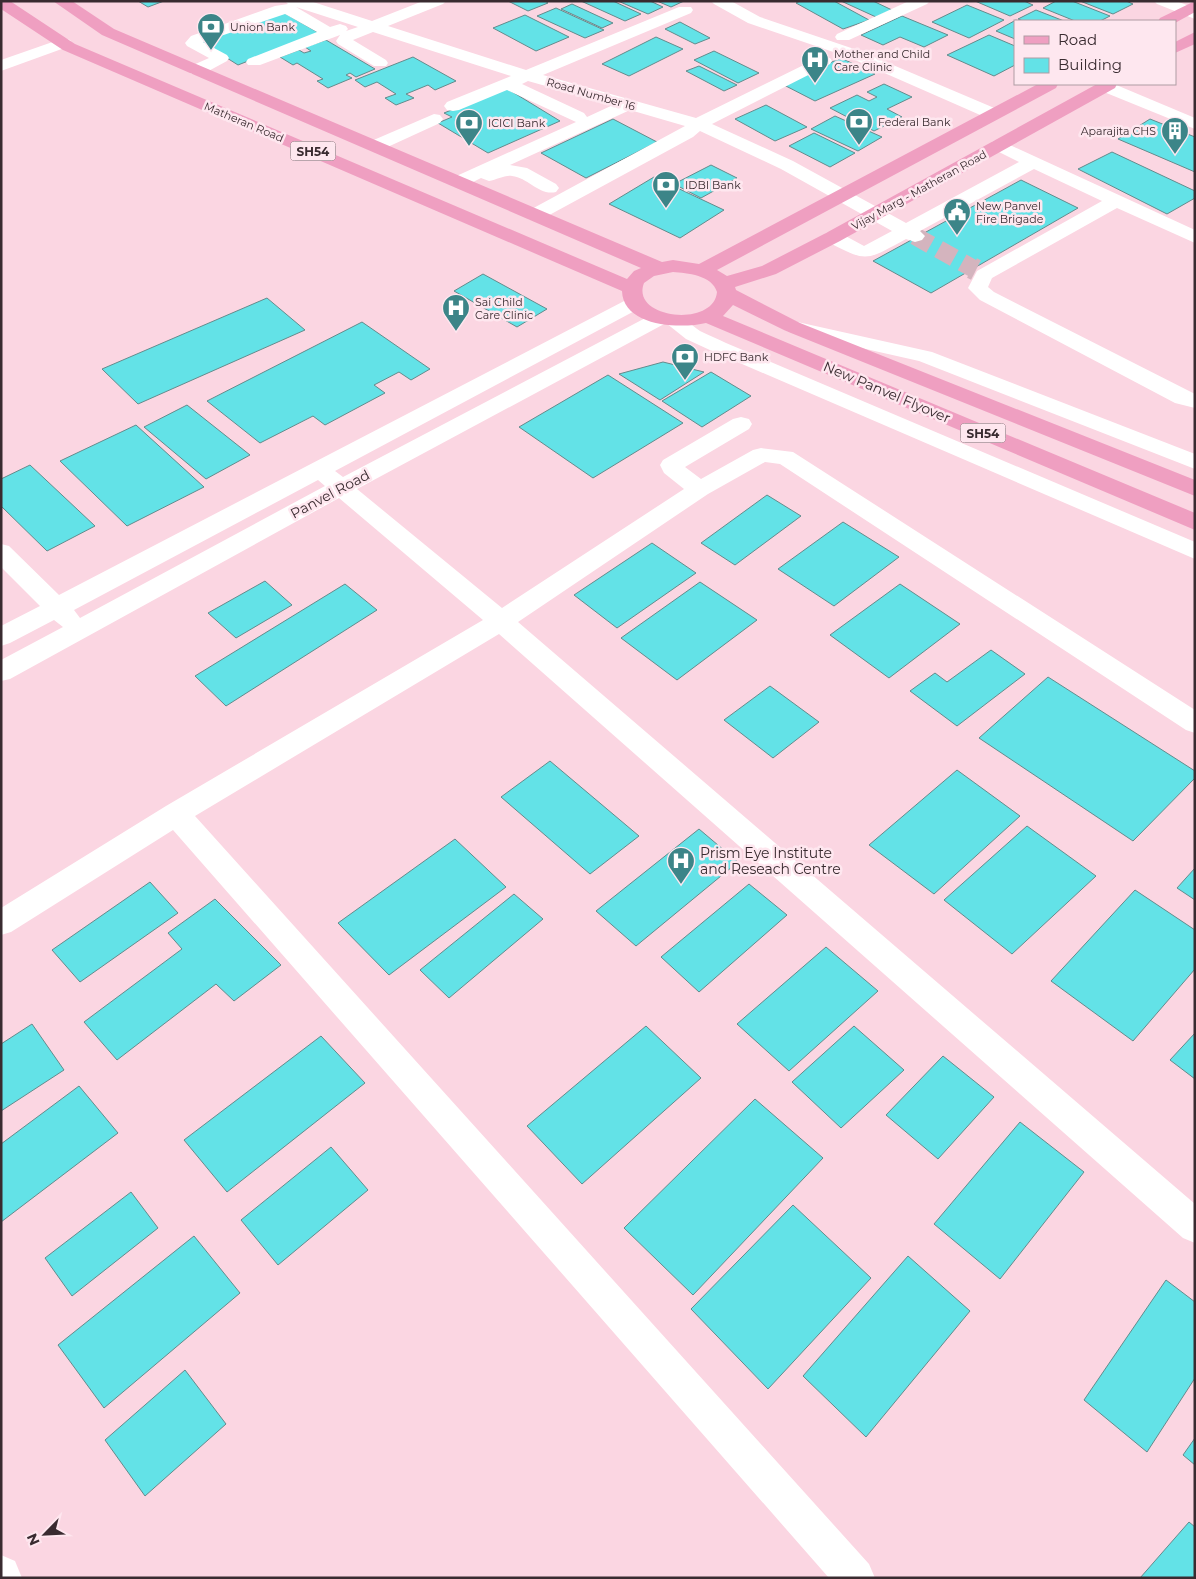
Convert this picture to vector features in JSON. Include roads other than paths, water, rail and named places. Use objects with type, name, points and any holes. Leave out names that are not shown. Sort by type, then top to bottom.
[{"type":"main road","name":"SH54","points":[[62,1],[108,32],[659,268]]},
{"type":"main road","name":"Matheran Road","points":[[1,2],[64,44],[633,296]]},
{"type":"main road","points":[[1168,20],[1192,10]]},
{"type":"main road","points":[[1176,47],[1195,37]]},
{"type":"main road","points":[[703,270],[1048,85]]},
{"type":"main road","name":"Vijay Marg - Matheran Road","points":[[725,288],[769,270],[877,214],[1107,85]]},
{"type":"main road","name":"SH54","points":[[668,319],[646,313],[633,296],[636,280],[659,268],[673,266],[703,270],[715,276],[725,288],[793,327]]},
{"type":"main road","points":[[668,319],[692,320],[718,310],[725,302],[725,288]]},
{"type":"main road","name":"New Panvel Flyover","points":[[706,316],[1195,522]]},
{"type":"main road","name":"New Panvel Flyover","points":[[793,327],[1195,489]]},
{"type":"street","name":"Road Number 16","points":[[293,1],[528,76],[698,124],[787,165],[911,234]]},
{"type":"street","points":[[254,62],[329,33],[366,24],[438,1]]},
{"type":"street","points":[[719,1],[754,20],[854,54],[993,114]]},
{"type":"street","points":[[843,37],[922,1]]},
{"type":"street","points":[[1162,1],[1192,10]]},
{"type":"street","points":[[197,70],[221,58],[194,43],[197,39],[281,9],[288,9],[329,33]]},
{"type":"street","points":[[453,106],[686,10]]},
{"type":"street","points":[[366,24],[346,37],[344,41],[380,63]]},
{"type":"street","points":[[1,66],[64,44]]},
{"type":"street","points":[[535,215],[687,133],[698,124],[824,60]]},
{"type":"street","points":[[508,83],[578,117]]},
{"type":"street","points":[[1107,85],[1195,124]]},
{"type":"street","points":[[480,160],[578,117],[628,105]]},
{"type":"street","points":[[628,105],[632,117],[629,120],[631,123]]},
{"type":"street","points":[[463,184],[628,105]]},
{"type":"street","points":[[375,146],[434,119]]},
{"type":"street","points":[[999,145],[1195,237]]},
{"type":"street","points":[[833,237],[861,252],[870,251],[911,234],[928,220],[1033,162]]},
{"type":"street","points":[[463,184],[513,169],[550,188]]},
{"type":"street","points":[[1116,201],[980,273],[978,288],[987,296],[1183,398],[1195,401]]},
{"type":"street","points":[[898,202],[928,220]]},
{"type":"street","points":[[858,224],[888,242]]},
{"type":"street","name":"Panvel Road","points":[[1,637],[319,469],[633,296]]},
{"type":"street","points":[[668,319],[693,335],[719,347],[1195,551]]},
{"type":"street","name":"Panvel Road","points":[[1,672],[340,488],[668,319]]},
{"type":"street","points":[[793,327],[925,356],[1195,462]]},
{"type":"street","points":[[700,489],[672,468],[671,465],[741,424]]},
{"type":"street","points":[[1,923],[176,814],[501,621],[700,489],[761,455],[785,457],[1195,723]]},
{"type":"street","points":[[319,469],[501,621],[1195,1226]]},
{"type":"street","points":[[1,552],[78,630]]},
{"type":"street","points":[[176,814],[855,1578]]},
{"type":"tunnel","points":[[915,236],[974,269]]},
{"type":"place","name":"Union Bank","points":[[211,51]]},
{"type":"place","name":"Mother and Child Care Clinic","points":[[815,84]]},
{"type":"place","name":"Federal Bank","points":[[859,146]]},
{"type":"place","name":"ICICI Bank","points":[[469,147]]},
{"type":"place","name":"Aparajita CHS","points":[[1175,155]]},
{"type":"place","name":"IDBI Bank","points":[[666,209]]},
{"type":"place","name":"New Panvel Fire Brigade","points":[[957,236]]},
{"type":"place","name":"Sai Child Care Clinic","points":[[456,332]]},
{"type":"place","name":"HDFC Bank","points":[[685,381]]},
{"type":"place","name":"Prism Eye Institute and Reseach Centre","points":[[681,885]]}]
